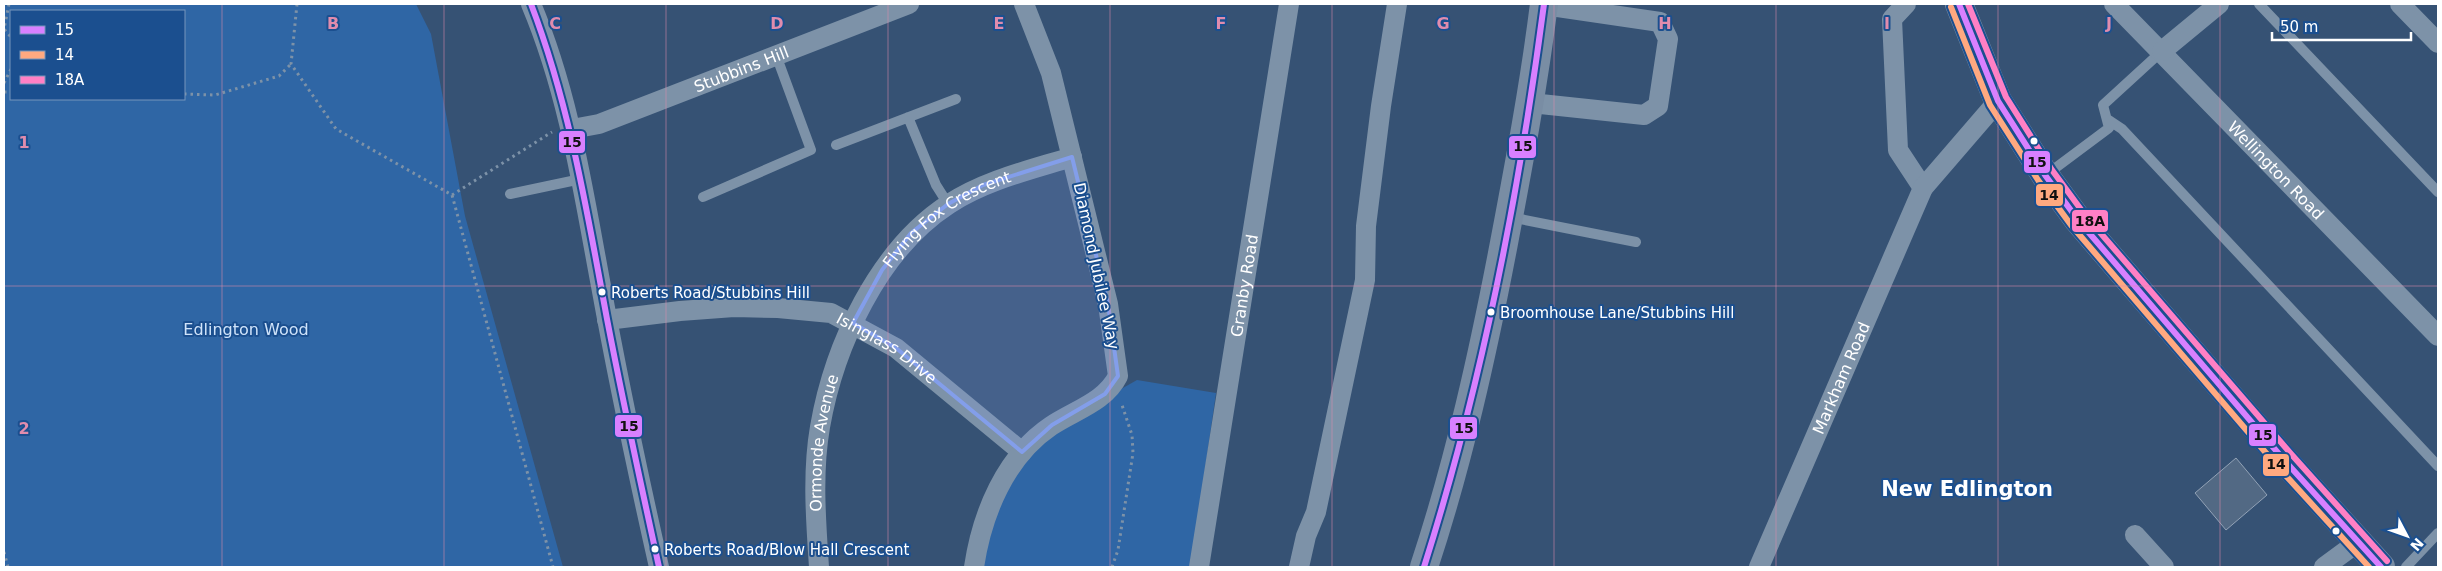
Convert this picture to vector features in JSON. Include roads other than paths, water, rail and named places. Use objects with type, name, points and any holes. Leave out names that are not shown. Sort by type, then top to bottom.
[{"type":"main road","points":[[1959,4],[1998,101],[2046,176],[2110,260],[2381,567]]},
{"type":"main road","points":[[1424,567],[1464,432],[1486,336],[1531,103],[1544,5]]},
{"type":"street","points":[[531,4],[548,44],[571,125],[607,320],[659,567]]},
{"type":"street","name":"Stubbins Hill","points":[[571,125],[599,124],[909,4]]},
{"type":"street","name":"Diamond Jubilee Way","points":[[1022,452],[1040,434],[1105,394],[1118,376],[1118,365],[1108,304],[1051,72],[1024,4]]},
{"type":"street","name":"Granby Road","points":[[1199,567],[1289,4]]},
{"type":"street","points":[[1299,567],[1306,536],[1316,512],[1365,280],[1366,226],[1397,4]]},
{"type":"street","points":[[1906,4],[1892,19],[1898,150],[1923,188]]},
{"type":"street","name":"Wellington Road","points":[[2114,4],[2162,51],[2438,336]]},
{"type":"street","points":[[2162,51],[2219,4]]},
{"type":"street","points":[[2400,4],[2438,44]]},
{"type":"street","points":[[1531,103],[1644,115],[1658,106],[1668,39],[1660,22],[1544,5]]},
{"type":"street","name":"Markham Road","points":[[1759,567],[1923,188],[1998,101]]},
{"type":"street","name":"Flying Fox Crescent","points":[[853,323],[882,270],[905,240],[911,233],[948,204],[983,185],[1072,157]]},
{"type":"street","name":"Isinglass Drive","points":[[607,320],[680,311],[734,307],[778,308],[832,313],[896,348],[1022,452]]},
{"type":"street","name":"Ormonde Avenue","points":[[818,567],[816,482],[820,429],[838,362],[853,323]]},
{"type":"street","points":[[974,567],[982,531],[994,496],[1022,452]]},
{"type":"street","points":[[2135,535],[2164,567]]},
{"type":"street","points":[[2324,567],[2358,542]]},
{"type":"lane","points":[[2259,4],[2438,192]]},
{"type":"lane","points":[[2046,176],[2109,128],[2103,106],[2162,51]]},
{"type":"lane","points":[[704,197],[811,150],[776,55]]},
{"type":"lane","points":[[836,145],[956,99]]},
{"type":"lane","points":[[908,117],[936,185],[948,204]]},
{"type":"lane","points":[[2107,119],[2122,129],[2438,466]]},
{"type":"lane","points":[[510,194],[581,179]]},
{"type":"lane","points":[[1509,217],[1636,242]]},
{"type":"lane","points":[[2406,567],[2438,533]]},
{"type":"place","name":"Roberts Road/Stubbins Hill","points":[[602,292]]},
{"type":"place","name":"Broomhouse Lane/Stubbins Hill","points":[[1491,312]]},
{"type":"place","name":"Roberts Road/Blow Hall Crescent","points":[[655,549]]},
{"type":"district","name":"New Edlington","points":[[1967,489]]},
{"type":"park label","name":"Edlington Wood","points":[[246,329]]}]
